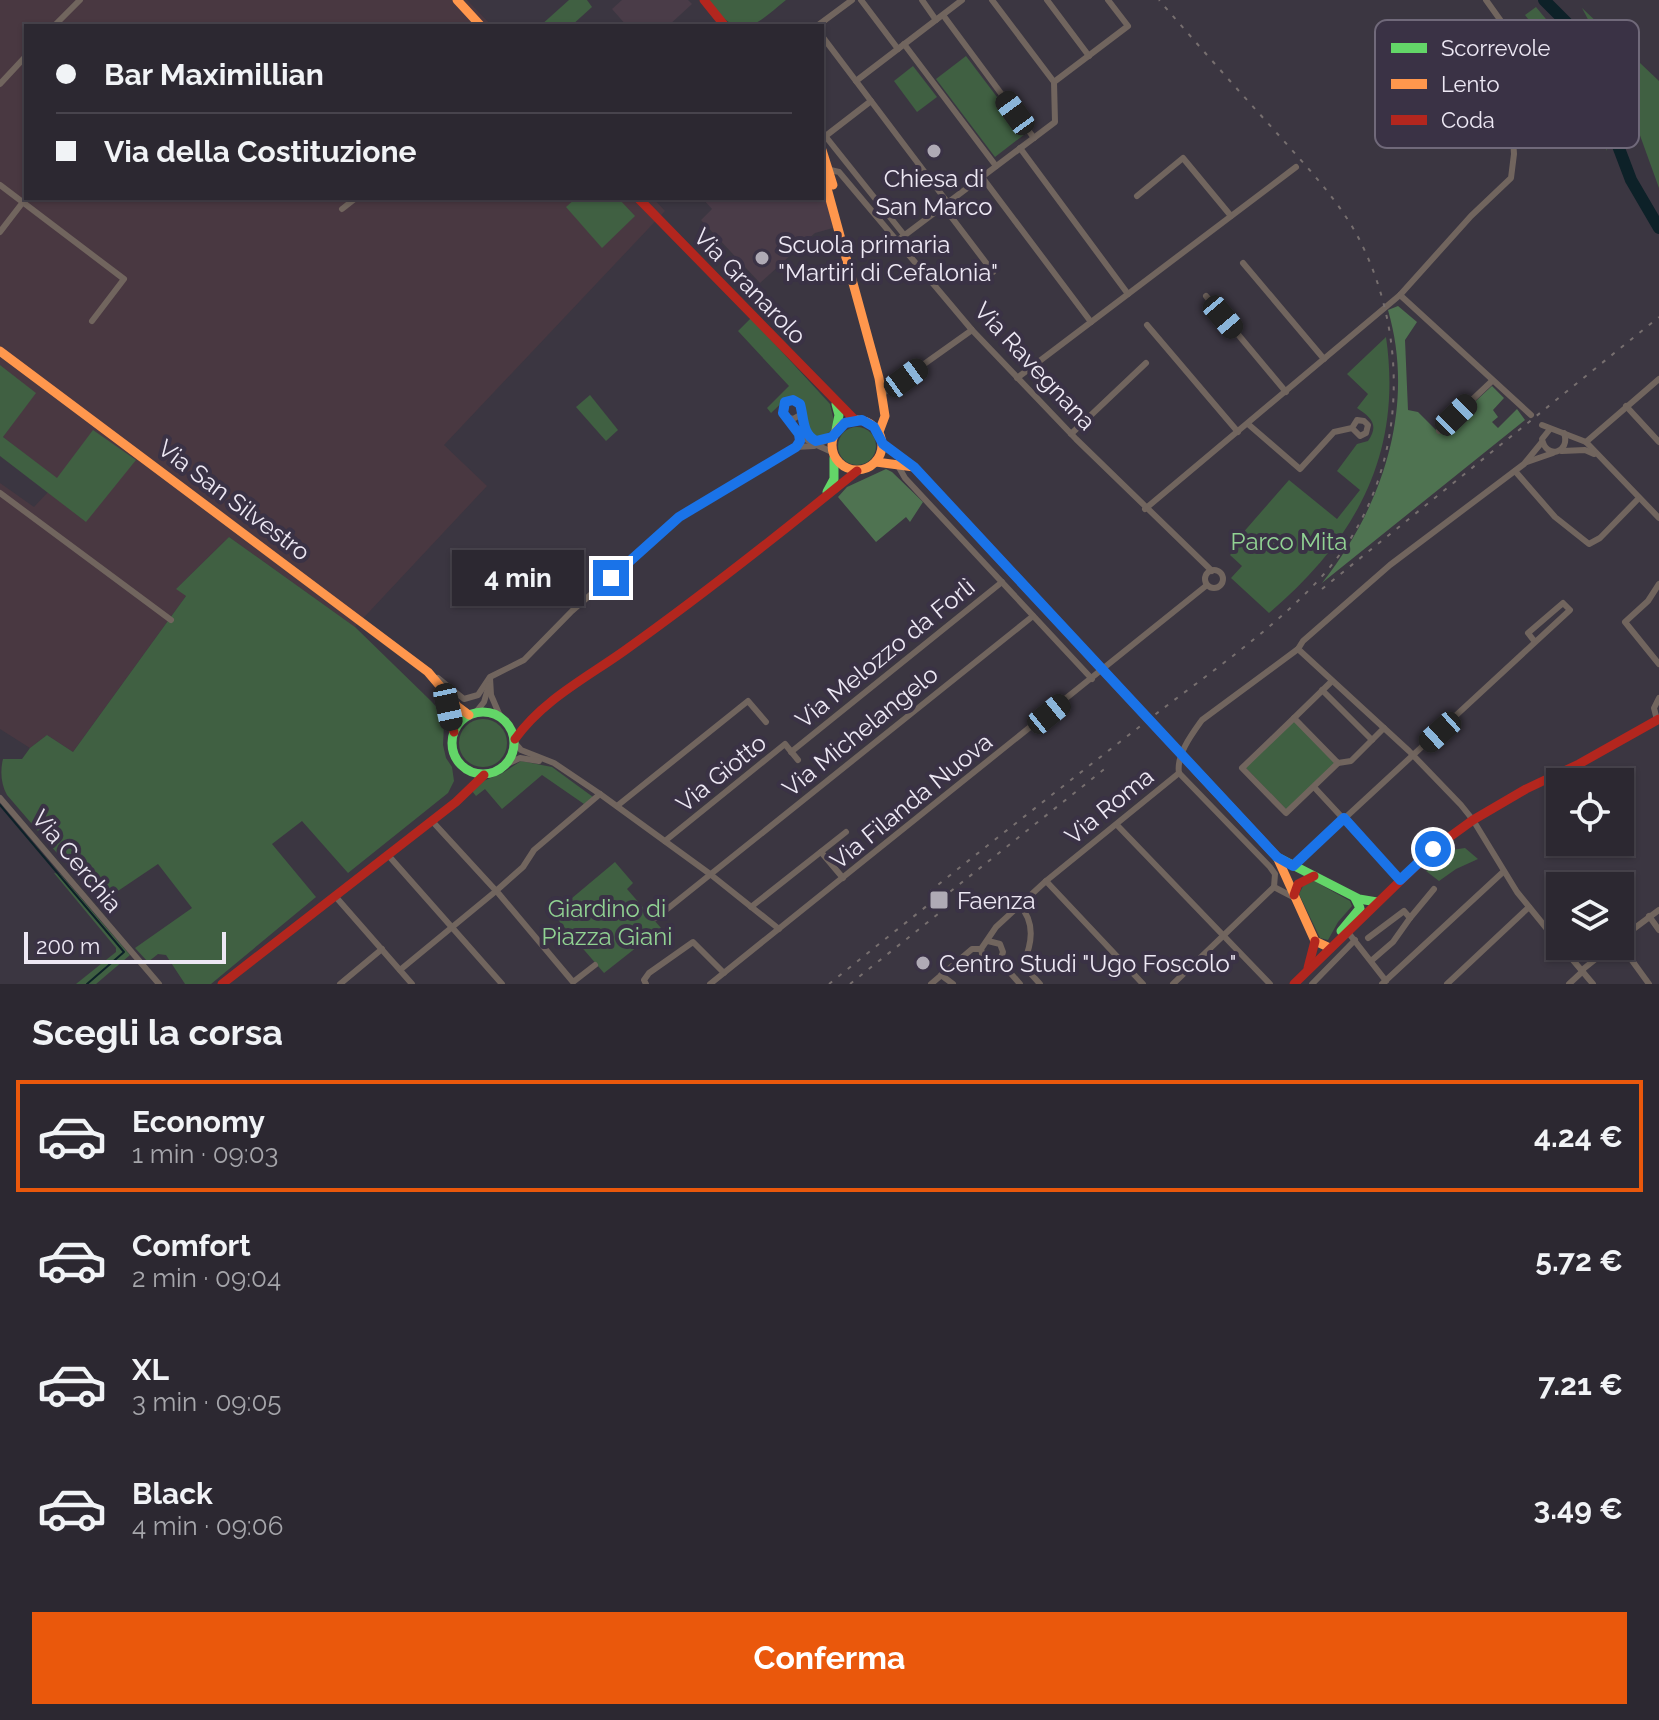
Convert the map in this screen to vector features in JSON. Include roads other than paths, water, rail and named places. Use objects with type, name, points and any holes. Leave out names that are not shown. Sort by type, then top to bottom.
[{"type":"main road","points":[[457,0],[479,24]]},
{"type":"main road","points":[[704,0],[723,24]]},
{"type":"main road","points":[[831,171],[838,227]]},
{"type":"main road","points":[[831,171],[838,227],[882,394],[885,416],[879,432],[883,444],[914,467],[1277,857],[1364,901],[1377,902]]},
{"type":"main road","name":"Via Granarolo","points":[[640,200],[835,400],[859,420]]},
{"type":"main road","name":"Via San Silvestro","points":[[0,351],[428,672],[457,706],[473,713]]},
{"type":"main road","points":[[836,431],[845,423],[871,418],[877,411],[882,394]]},
{"type":"main road","points":[[826,494],[836,469],[832,454],[839,415],[835,400]]},
{"type":"main road","points":[[859,420],[879,432]]},
{"type":"main road","points":[[461,765],[484,775],[507,764],[515,741],[527,723],[544,708],[650,631],[857,471],[876,462],[883,444]]},
{"type":"main road","points":[[832,454],[843,467],[857,471]]},
{"type":"main road","points":[[876,462],[914,467]]},
{"type":"main road","name":"Via San Silvestro","points":[[440,686],[454,732]]},
{"type":"main road","points":[[456,802],[463,786],[461,765],[453,751],[454,732],[473,713],[484,711],[503,718],[525,718],[544,708]]},
{"type":"main road","points":[[503,718],[515,741]]},
{"type":"main road","points":[[1298,983],[1307,970],[1433,849],[1473,820],[1658,720]]},
{"type":"main road","points":[[222,984],[456,802],[484,775]]},
{"type":"main road","points":[[1277,857],[1315,941],[1322,947],[1333,945]]},
{"type":"main road","points":[[1294,897],[1298,884],[1314,876]]},
{"type":"main road","points":[[1333,945],[1343,926],[1360,908],[1354,896]]},
{"type":"main road","points":[[1307,970],[1315,941]]},
{"type":"street","points":[[56,24],[80,0]]},
{"type":"street","points":[[820,24],[852,0]]},
{"type":"street","points":[[861,0],[996,166]]},
{"type":"street","points":[[922,0],[940,17],[1034,138]]},
{"type":"street","points":[[856,81],[962,0]]},
{"type":"street","points":[[897,241],[1055,122],[1054,82],[992,0]]},
{"type":"street","points":[[1047,0],[1089,56]]},
{"type":"street","points":[[1054,82],[1128,26],[1108,0]]},
{"type":"street","points":[[824,39],[993,272]]},
{"type":"street","points":[[0,84],[24,58]]},
{"type":"street","points":[[824,134],[871,101]]},
{"type":"street","points":[[824,136],[905,236]]},
{"type":"street","points":[[1020,148],[1128,294]]},
{"type":"street","points":[[1145,509],[1400,295],[1471,216],[1511,178],[1514,148]]},
{"type":"street","points":[[1137,196],[1183,158],[1231,216]]},
{"type":"street","points":[[1017,378],[1296,167]]},
{"type":"street","name":"Via Ravegnana","points":[[831,171],[1017,378],[1145,509],[1212,571]]},
{"type":"street","points":[[982,177],[1091,322]]},
{"type":"street","points":[[0,185],[124,279],[92,321]]},
{"type":"street","points":[[342,209],[353,200]]},
{"type":"street","points":[[0,232],[23,202]]},
{"type":"street","points":[[1243,263],[1324,359]]},
{"type":"street","points":[[1400,295],[1531,415]]},
{"type":"street","points":[[1206,296],[1286,392]]},
{"type":"street","points":[[1147,325],[1238,432]]},
{"type":"street","points":[[882,394],[972,330]]},
{"type":"street","points":[[1071,434],[1146,363]]},
{"type":"street","points":[[1586,442],[1659,379]]},
{"type":"street","points":[[1439,431],[1492,381]]},
{"type":"street","points":[[832,454],[814,446],[799,434],[782,407],[788,401],[799,402],[805,431],[816,441],[827,440],[836,431]]},
{"type":"street","points":[[1626,406],[1659,442]]},
{"type":"street","points":[[786,417],[796,419],[802,410]]},
{"type":"street","points":[[1248,424],[1300,469],[1334,432],[1352,428]]},
{"type":"street","points":[[1557,452],[1546,449],[1542,425],[1586,442],[1659,518]]},
{"type":"street","points":[[1179,773],[1177,766],[1190,735],[1202,720],[1298,649],[1303,641],[1390,565],[1524,464],[1550,429]]},
{"type":"street","points":[[1557,452],[1566,445],[1564,433]]},
{"type":"street","points":[[428,672],[456,695],[470,699],[478,695],[490,677],[524,660],[572,611],[679,517],[796,447],[800,441],[799,434]]},
{"type":"street","points":[[796,447],[814,446]]},
{"type":"street","points":[[1524,464],[1557,452],[1585,450],[1598,456]]},
{"type":"street","points":[[897,464],[905,478],[1092,679]]},
{"type":"street","points":[[1515,471],[1555,517],[1589,544],[1600,538],[1638,499]]},
{"type":"street","points":[[0,493],[171,620]]},
{"type":"street","points":[[1212,571],[1222,575],[1222,583],[1215,588],[1207,585],[1206,576],[1212,571]]},
{"type":"street","name":"Via Melozzo da Forlì","points":[[791,752],[1002,582]]},
{"type":"street","points":[[1659,584],[1648,601],[1625,622],[1659,664]]},
{"type":"street","name":"Via Filanda Nuova","points":[[710,984],[1207,585]]},
{"type":"street","points":[[1293,866],[1570,610],[1563,603],[1528,633],[1535,642]]},
{"type":"street","name":"Via Michelangelo","points":[[656,918],[1033,616]]},
{"type":"street","points":[[1298,649],[1414,755],[1473,820],[1503,872],[1546,928]]},
{"type":"street","points":[[473,713],[484,702],[490,677]]},
{"type":"street","points":[[490,677],[491,695],[503,718]]},
{"type":"street","points":[[1332,681],[1242,768],[1286,813],[1338,763],[1351,761],[1384,728]]},
{"type":"street","points":[[1322,690],[1372,740]]},
{"type":"street","points":[[1658,720],[1654,708],[1659,698]]},
{"type":"street","points":[[617,806],[748,701],[766,722]]},
{"type":"street","points":[[1294,718],[1338,763]]},
{"type":"street","points":[[515,741],[521,750],[554,763],[617,806],[779,929]]},
{"type":"street","name":"Via Giotto","points":[[665,841],[785,744],[798,760]]},
{"type":"street","points":[[507,764],[520,758],[554,763]]},
{"type":"street","name":"Via Roma","points":[[931,984],[972,949],[981,949],[996,927],[1019,904],[1179,773],[1270,867],[1275,874],[1274,887]]},
{"type":"street","points":[[1314,787],[1400,880]]},
{"type":"street","points":[[400,970],[496,891],[523,867],[534,850],[600,794]]},
{"type":"street","name":"Via Cerchia","points":[[0,798],[159,984]]},
{"type":"street","points":[[432,821],[573,982],[595,965]]},
{"type":"street","points":[[1117,825],[1270,984]]},
{"type":"street","points":[[751,907],[846,832]]},
{"type":"street","points":[[821,852],[843,878]]},
{"type":"street","points":[[388,855],[502,984]]},
{"type":"street","points":[[1347,931],[1385,983],[1503,872]]},
{"type":"street","points":[[1046,881],[1143,984]]},
{"type":"street","points":[[1173,984],[1274,887],[1294,897]]},
{"type":"street","points":[[1371,961],[1393,942],[1434,889]]},
{"type":"street","points":[[335,896],[412,984]]},
{"type":"street","points":[[1019,904],[1027,913],[1031,925],[1031,942],[1023,965],[1040,984]]},
{"type":"street","points":[[1447,984],[1529,907]]},
{"type":"street","points":[[1634,929],[1659,910]]},
{"type":"street","points":[[1368,938],[1404,911],[1410,918]]},
{"type":"street","points":[[1649,916],[1659,930]]},
{"type":"street","points":[[1312,984],[1355,940]]},
{"type":"street","points":[[988,941],[1000,944],[999,960],[1020,984]]},
{"type":"street","points":[[646,984],[644,980],[649,973],[693,942],[724,973]]},
{"type":"street","points":[[340,984],[382,949]]},
{"type":"street","points":[[981,949],[986,960],[999,960]]},
{"type":"street","points":[[1572,960],[1593,984]]},
{"type":"street","points":[[1569,984],[1595,960]]},
{"type":"street","points":[[1632,960],[1649,984]]},
{"type":"street","points":[[941,975],[953,984]]},
{"type":"waterway","points":[[1544,0],[1564,20]]},
{"type":"waterway","points":[[1619,148],[1631,180],[1659,228]]},
{"type":"waterway","points":[[0,805],[124,952],[87,984]]},
{"type":"railway","points":[[929,892],[1241,649],[1305,594],[1351,537],[1372,497],[1386,455],[1393,410],[1393,365],[1387,320],[1375,277],[1357,235],[1319,181],[1159,0]]},
{"type":"railway","points":[[1322,589],[1659,317]]},
{"type":"railway","points":[[941,899],[1107,767]]},
{"type":"railway","points":[[829,984],[948,889]]},
{"type":"railway","points":[[850,984],[943,910]]},
{"type":"place","name":"Chiesa di San Marco","points":[[934,151]]},
{"type":"place","name":"Scuola primaria \"Martiri di Cefalonia\"","points":[[762,258]]},
{"type":"place","name":"Faenza","points":[[939,900]]},
{"type":"place","name":"Centro Studi \"Ugo Foscolo\"","points":[[923,963]]},
{"type":"park label","name":"Parco Mita","points":[[1289,541]]},
{"type":"park label","name":"Giardino di Piazza Giani","points":[[607,922]]}]
